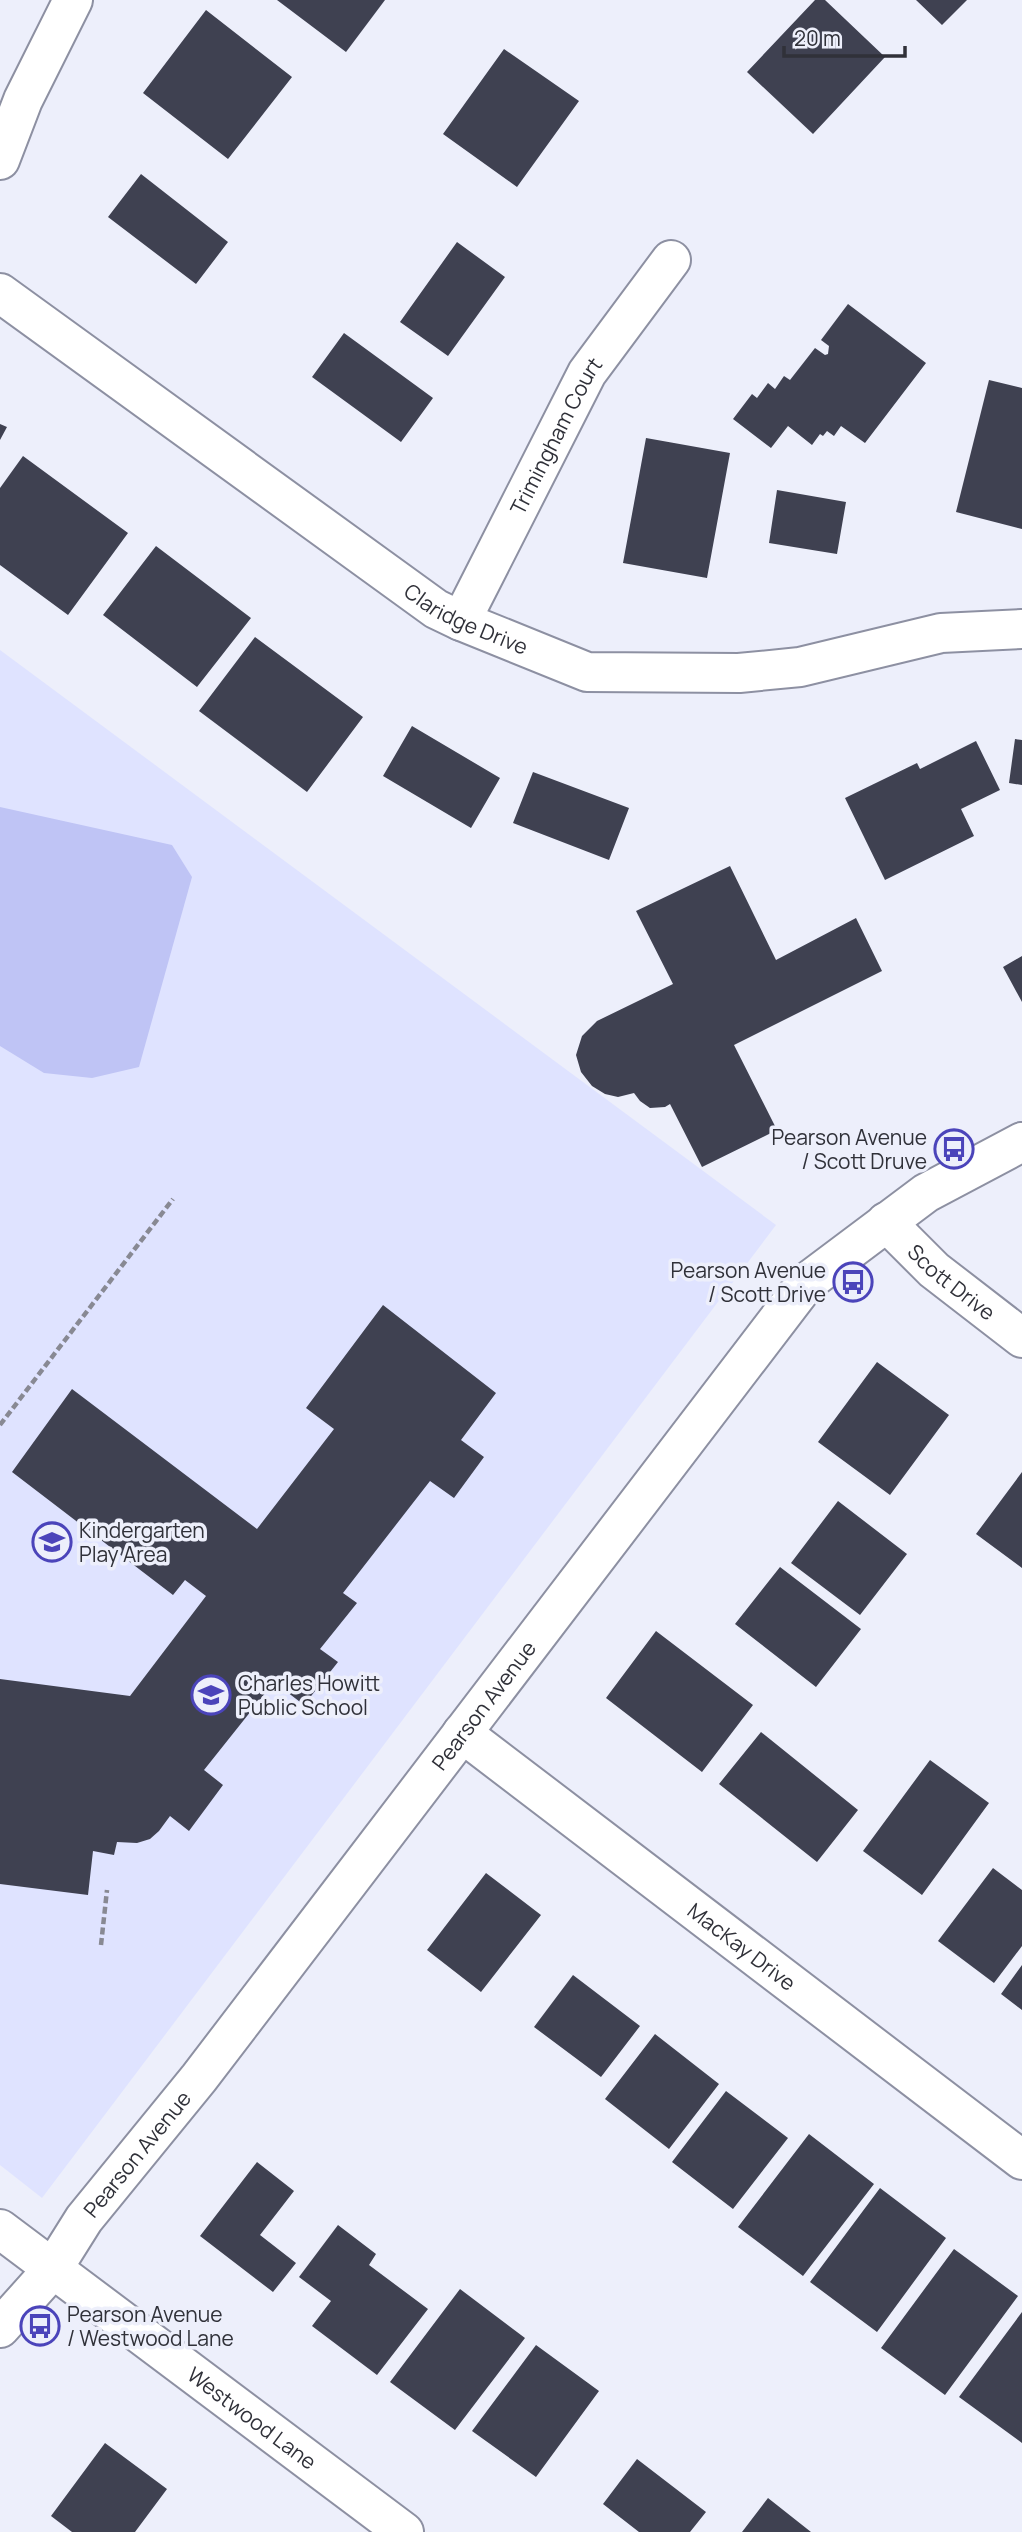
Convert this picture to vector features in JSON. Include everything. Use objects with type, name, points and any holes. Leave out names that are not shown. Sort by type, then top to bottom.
[{"type":"street","points":[[0,160],[23,100],[73,0]]},
{"type":"street","name":"Trimingham Court","points":[[461,621],[587,373],[671,260]]},
{"type":"street","name":"Claridge Drive","points":[[0,293],[436,609],[587,672],[739,673],[800,667],[941,633],[1022,629]]},
{"type":"street","name":"Pearson Avenue","points":[[0,2328],[52,2270],[84,2219],[199,2078],[806,1283],[926,1193],[1022,1142]]},
{"type":"street","name":"Scott Drive","points":[[886,1222],[934,1270],[1022,1338]]},
{"type":"street","name":"MacKay Drive","points":[[462,1733],[1022,2160]]},
{"type":"street","name":"Westwood Lane","points":[[0,2228],[52,2270],[404,2532]]},
{"type":"path","points":[[0,1425],[173,1199]]},
{"type":"path","points":[[102,1945],[107,1890]]},
{"type":"shaded area","name":"Charles Howitt Public School","points":[[0,650],[776,1225],[42,2198],[0,2165]]},
{"type":"shaded area","points":[[0,807],[172,845],[192,877],[139,1067],[92,1078],[44,1073],[0,1046]]},
{"type":"building","points":[[277,0],[385,0],[346,52]]},
{"type":"building","points":[[815,0],[825,0],[885,57],[813,134],[747,72]]},
{"type":"building","points":[[916,0],[967,0],[942,25]]},
{"type":"building","points":[[206,10],[292,77],[228,159],[143,93]]},
{"type":"building","points":[[504,49],[579,101],[517,187],[443,134]]},
{"type":"building","points":[[141,174],[228,242],[196,284],[108,217]]},
{"type":"building","points":[[457,242],[505,277],[448,356],[400,322]]},
{"type":"building","points":[[848,304],[926,363],[865,443],[841,426],[834,436],[827,431],[823,436],[820,434],[812,445],[788,426],[771,448],[733,419],[752,394],[757,398],[768,383],[775,389],[784,376],[790,380],[815,348],[825,355],[828,354],[829,346],[821,340]]},
{"type":"building","points":[[344,333],[433,398],[401,442],[312,377]]},
{"type":"building","points":[[989,380],[1022,388],[1022,529],[956,512]]},
{"type":"building","points":[[0,424],[7,427],[0,440]]},
{"type":"building","points":[[646,438],[730,453],[707,578],[623,563]]},
{"type":"building","points":[[23,456],[128,533],[68,615],[0,565],[0,488]]},
{"type":"building","points":[[777,490],[846,502],[837,554],[769,543]]},
{"type":"building","points":[[156,546],[251,618],[197,687],[103,615]]},
{"type":"building","points":[[255,637],[363,717],[307,792],[199,711]]},
{"type":"building","points":[[412,726],[500,778],[471,828],[383,776]]},
{"type":"building","points":[[1015,739],[1022,740],[1022,785],[1009,783]]},
{"type":"building","points":[[976,741],[1000,790],[961,809],[974,836],[885,880],[845,798],[917,763],[920,769]]},
{"type":"building","points":[[533,772],[629,808],[609,860],[513,823]]},
{"type":"building","points":[[730,866],[776,960],[856,918],[882,971],[734,1045],[777,1130],[702,1167],[670,1104],[650,1108],[634,1093],[618,1097],[605,1094],[592,1086],[581,1072],[576,1055],[582,1036],[597,1021],[673,984],[636,911]]},
{"type":"building","points":[[1022,956],[1022,1002],[1003,967]]},
{"type":"building","points":[[383,1305],[496,1393],[461,1440],[484,1457],[454,1498],[430,1481],[343,1593],[357,1603],[320,1649],[338,1662],[304,1705],[274,1682],[204,1770],[223,1785],[189,1831],[170,1816],[150,1839],[137,1843],[117,1842],[114,1855],[93,1851],[88,1895],[0,1884],[0,1679],[130,1696],[206,1596],[185,1580],[173,1595],[12,1472],[72,1389],[257,1529],[334,1429],[306,1408]]},
{"type":"building","points":[[877,1362],[949,1415],[890,1495],[818,1442]]},
{"type":"building","points":[[1022,1472],[1022,1568],[976,1534]]},
{"type":"building","points":[[838,1501],[907,1554],[860,1615],[791,1563]]},
{"type":"building","points":[[780,1567],[861,1629],[816,1687],[735,1624]]},
{"type":"building","points":[[656,1631],[753,1705],[702,1772],[606,1698]]},
{"type":"building","points":[[761,1732],[858,1810],[817,1862],[719,1784]]},
{"type":"building","points":[[930,1760],[989,1803],[922,1895],[863,1851]]},
{"type":"building","points":[[993,1868],[1022,1890],[1022,1946],[994,1983],[938,1941]]},
{"type":"building","points":[[486,1873],[541,1915],[481,1992],[427,1950]]},
{"type":"building","points":[[1022,1965],[1022,2010],[1001,1994]]},
{"type":"building","points":[[573,1975],[640,2026],[601,2077],[534,2027]]},
{"type":"building","points":[[655,2034],[719,2084],[669,2149],[605,2099]]},
{"type":"building","points":[[726,2091],[788,2138],[733,2209],[672,2162]]},
{"type":"building","points":[[809,2134],[874,2184],[803,2276],[738,2227]]},
{"type":"building","points":[[257,2162],[294,2191],[260,2235],[296,2263],[273,2292],[200,2236]]},
{"type":"building","points":[[880,2188],[946,2238],[877,2332],[810,2282]]},
{"type":"building","points":[[338,2225],[376,2254],[369,2265],[428,2309],[377,2375],[312,2326],[331,2301],[299,2277]]},
{"type":"building","points":[[954,2249],[1018,2296],[945,2395],[881,2348]]},
{"type":"building","points":[[460,2289],[525,2338],[455,2430],[390,2382]]},
{"type":"building","points":[[1022,2312],[1022,2443],[959,2397]]},
{"type":"building","points":[[536,2345],[599,2391],[536,2477],[472,2431]]},
{"type":"building","points":[[105,2443],[167,2489],[135,2532],[72,2532],[51,2516]]},
{"type":"building","points":[[637,2459],[706,2512],[690,2532],[639,2532],[603,2504]]},
{"type":"building","points":[[768,2498],[811,2532],[742,2532]]},
{"type":"place","name":"Pearson Avenue / Scott Druve","points":[[954,1149]]},
{"type":"place","name":"Pearson Avenue / Scott Drive","points":[[853,1282]]},
{"type":"place","name":"Kindergarten Play Area","points":[[52,1542]]},
{"type":"place","name":"Charles Howitt Public School","points":[[211,1695]]},
{"type":"place","name":"Pearson Avenue / Westwood Lane","points":[[40,2326]]}]
